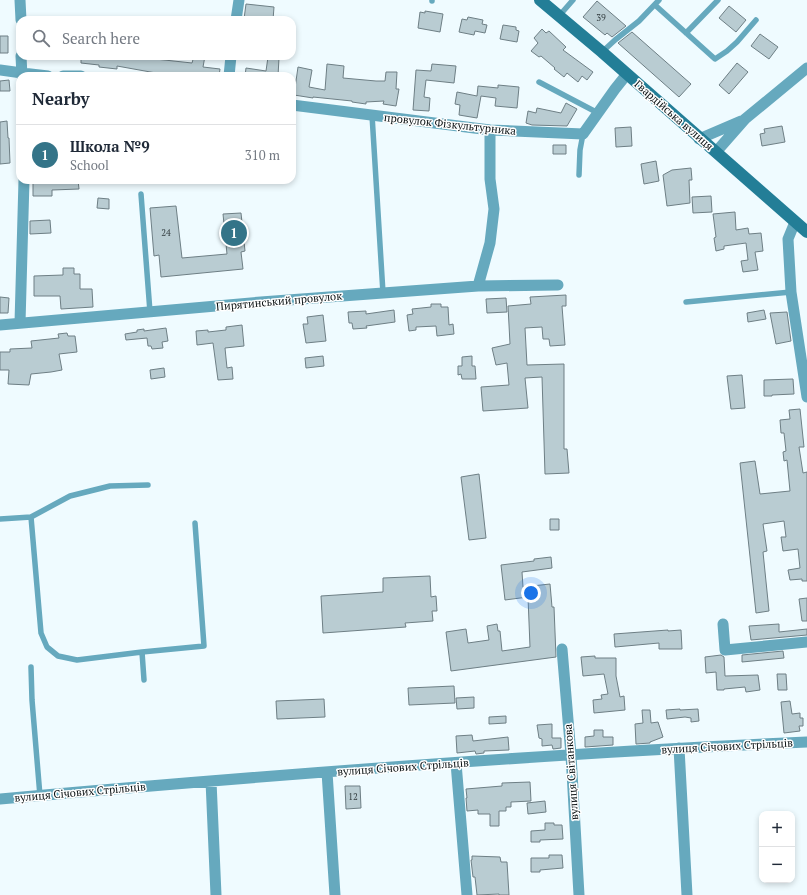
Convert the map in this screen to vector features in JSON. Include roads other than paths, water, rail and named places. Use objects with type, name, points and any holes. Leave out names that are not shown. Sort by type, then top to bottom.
[{"type":"main road","name":"Гвардійська вулиця","points":[[540,0],[602,52],[807,232]]},
{"type":"street","points":[[20,0],[21,16]]},
{"type":"street","points":[[237,16],[239,0]]},
{"type":"street","points":[[22,60],[22,72]]},
{"type":"street","points":[[229,72],[231,60]]},
{"type":"street","points":[[716,152],[745,119],[807,68]]},
{"type":"street","points":[[0,70],[16,74]]},
{"type":"street","points":[[583,134],[627,74]]},
{"type":"street","name":"провулок Фізкультурника","points":[[296,106],[490,130],[583,134]]},
{"type":"street","points":[[700,138],[745,119]]},
{"type":"street","points":[[478,286],[490,243],[494,209],[490,179],[490,130]]},
{"type":"street","points":[[20,323],[24,184]]},
{"type":"street","points":[[795,222],[788,239],[791,292],[807,396]]},
{"type":"street","name":"Пирятинський провулок","points":[[0,325],[261,302],[478,286],[558,285]]},
{"type":"street","points":[[723,624],[725,650],[807,642]]},
{"type":"street","name":"вулиця Світанкова","points":[[562,649],[571,755],[580,895]]},
{"type":"street","name":"вулиця Січових Стрільців","points":[[0,799],[211,780],[679,748],[807,742]]},
{"type":"street","points":[[679,748],[687,895]]},
{"type":"street","points":[[456,763],[468,895]]},
{"type":"street","points":[[327,772],[335,895]]},
{"type":"street","points":[[211,780],[216,895]]},
{"type":"lane","points":[[559,16],[573,0]]},
{"type":"lane","points":[[686,33],[718,0]]},
{"type":"lane","points":[[602,52],[639,21],[657,2],[686,33],[715,59],[737,42],[756,20]]},
{"type":"lane","points":[[539,82],[598,113]]},
{"type":"lane","points":[[372,115],[383,293]]},
{"type":"lane","points":[[579,175],[580,150],[583,134]]},
{"type":"lane","points":[[141,194],[150,312]]},
{"type":"lane","points":[[686,302],[791,292]]},
{"type":"lane","points":[[0,519],[31,517],[70,496],[110,486],[148,485]]},
{"type":"lane","points":[[31,517],[41,633],[47,646],[58,656],[77,660],[204,646],[195,523]]},
{"type":"lane","points":[[142,652],[144,680]]},
{"type":"lane","points":[[31,667],[32,700],[40,796]]},
{"type":"place","name":"Школа №9","points":[[234,233]]}]
